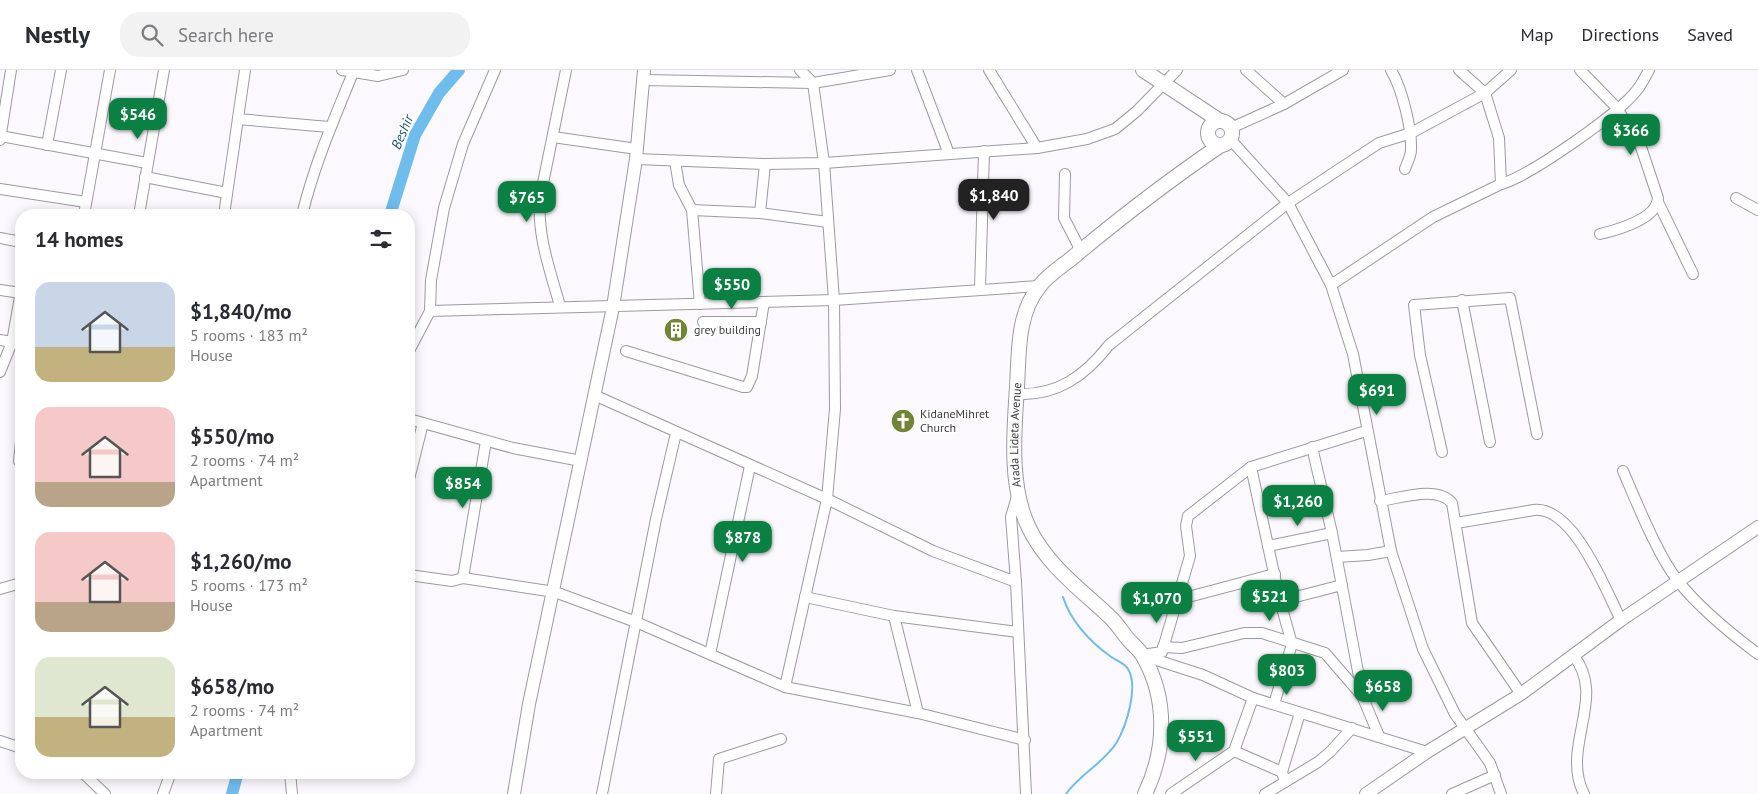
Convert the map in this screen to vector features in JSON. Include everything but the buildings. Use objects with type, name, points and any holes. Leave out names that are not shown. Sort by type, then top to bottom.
[{"type":"highway","points":[[1143,70],[1195,106],[1226,133],[1211,141],[1209,133],[1195,106]]},
{"type":"highway","name":"Arada Lideta Avenue","points":[[1149,792],[1160,747],[1162,726],[1160,701],[1142,655],[1114,621],[1063,575],[1044,552],[1029,528],[1018,492],[1015,456],[1016,394],[1020,335],[1027,308],[1039,286],[1193,163],[1226,133],[1211,125],[1209,133],[1193,163]]},
{"type":"main road","points":[[514,794],[529,704],[613,307],[637,154],[644,75]]},
{"type":"main road","points":[[1366,794],[1427,752],[1521,694],[1621,620],[1758,527]]},
{"type":"street","points":[[11,70],[4,84],[0,137],[95,152],[147,163]]},
{"type":"street","points":[[47,145],[61,70]]},
{"type":"street","points":[[85,209],[110,70]]},
{"type":"street","points":[[140,209],[164,70]]},
{"type":"street","points":[[225,209],[245,70]]},
{"type":"street","points":[[342,70],[378,76],[403,70]]},
{"type":"street","points":[[415,340],[430,311],[431,280],[444,208],[463,144],[495,70]]},
{"type":"street","points":[[560,306],[540,236],[538,214],[566,70]]},
{"type":"street","points":[[785,687],[827,500],[834,409],[834,300],[824,163],[813,83],[800,70]]},
{"type":"street","points":[[644,75],[813,83],[890,70]]},
{"type":"street","points":[[917,70],[949,154]]},
{"type":"street","points":[[989,70],[1037,148]]},
{"type":"street","points":[[553,137],[675,161],[765,164],[824,163],[1037,148],[1087,139],[1115,128],[1164,86],[1177,70]]},
{"type":"street","points":[[1246,70],[1284,104]]},
{"type":"street","points":[[1343,70],[1284,104],[1226,133],[1288,204],[1331,285],[1353,354],[1366,431],[1391,551],[1423,649],[1455,714],[1468,728],[1490,763],[1501,794]]},
{"type":"street","points":[[1391,70],[1396,78],[1411,133],[1411,153],[1405,169]]},
{"type":"street","points":[[1459,70],[1485,93],[1499,138],[1501,184]]},
{"type":"street","points":[[1016,394],[1029,394],[1062,386],[1093,366],[1109,345],[1288,204],[1379,143],[1411,133],[1485,93],[1511,70]]},
{"type":"street","points":[[1580,70],[1617,108],[1645,157],[1658,202],[1692,274]]},
{"type":"street","points":[[1331,285],[1433,217],[1511,181],[1536,167],[1617,108],[1637,91],[1649,70]]},
{"type":"street","points":[[304,209],[329,127],[354,71]]},
{"type":"street","points":[[238,119],[329,127]]},
{"type":"street","points":[[980,289],[984,151]]},
{"type":"street","points":[[675,161],[679,185],[692,210],[700,304]]},
{"type":"street","points":[[760,213],[765,164]]},
{"type":"street","points":[[1065,174],[1064,218],[1081,251]]},
{"type":"street","points":[[145,177],[227,193]]},
{"type":"street","points":[[0,189],[86,202]]},
{"type":"street","points":[[1736,198],[1758,210]]},
{"type":"street","points":[[1600,234],[1625,228],[1650,213],[1658,202]]},
{"type":"street","points":[[692,210],[760,213],[828,222]]},
{"type":"street","points":[[0,238],[15,241]]},
{"type":"street","points":[[430,311],[834,300],[1039,286]]},
{"type":"street","points":[[0,290],[15,291]]},
{"type":"street","points":[[1442,452],[1420,355],[1414,305],[1510,298],[1537,434]]},
{"type":"street","points":[[1462,300],[1490,442]]},
{"type":"street","points":[[626,351],[743,387],[750,384],[752,376],[764,302]]},
{"type":"street","points":[[703,322],[761,322]]},
{"type":"street","points":[[0,340],[15,343]]},
{"type":"street","points":[[0,372],[15,345]]},
{"type":"street","points":[[594,395],[827,500],[933,551],[1016,582]]},
{"type":"street","points":[[415,421],[486,441],[581,461]]},
{"type":"street","points":[[415,455],[423,423]]},
{"type":"street","points":[[1142,655],[1162,652],[1190,556],[1186,526],[1188,516],[1251,467],[1366,431]]},
{"type":"street","points":[[602,794],[656,519],[676,433]]},
{"type":"street","points":[[463,578],[486,441]]},
{"type":"street","points":[[1312,447],[1337,557],[1363,698],[1379,736]]},
{"type":"street","points":[[710,654],[750,466]]},
{"type":"street","points":[[1251,467],[1280,600],[1292,644],[1274,704]]},
{"type":"street","points":[[1623,471],[1645,521],[1678,581],[1731,634],[1758,654]]},
{"type":"street","points":[[1018,492],[1011,517],[1025,740],[1026,794]]},
{"type":"street","points":[[1380,501],[1434,494],[1447,497],[1452,503],[1474,628],[1521,694]]},
{"type":"street","points":[[1456,523],[1534,510],[1545,510],[1564,522],[1578,539],[1621,620]]},
{"type":"street","points":[[1268,546],[1332,533]]},
{"type":"street","points":[[1337,557],[1391,551]]},
{"type":"street","points":[[1176,600],[1275,574]]},
{"type":"street","points":[[415,576],[452,581],[463,578],[554,592],[636,622],[785,687],[918,713],[1025,740]]},
{"type":"street","points":[[0,589],[15,585]]},
{"type":"street","points":[[1280,600],[1342,586]]},
{"type":"street","points":[[805,597],[894,616],[1018,632]]},
{"type":"street","points":[[894,616],[918,713]]},
{"type":"street","points":[[1163,647],[1182,648],[1254,632],[1325,653],[1363,698]]},
{"type":"street","points":[[1142,655],[1203,675],[1253,698],[1427,752]]},
{"type":"street","points":[[1573,655],[1582,665],[1587,680],[1587,697],[1576,763],[1584,794]]},
{"type":"street","points":[[1171,794],[1234,751],[1253,698]]},
{"type":"street","points":[[1283,777],[1300,713]]},
{"type":"street","points":[[1265,794],[1283,777],[1318,762],[1352,728]]},
{"type":"street","points":[[716,794],[718,760],[781,739]]},
{"type":"street","points":[[0,740],[15,746]]},
{"type":"street","points":[[1234,751],[1283,777]]},
{"type":"street","points":[[1452,794],[1495,776]]},
{"type":"street","points":[[89,779],[105,794]]},
{"type":"street","points":[[163,794],[168,779]]},
{"type":"street","points":[[291,779],[292,794]]},
{"type":"waterway","name":"Beshir","points":[[392,209],[415,135],[439,93],[459,70]]},
{"type":"waterway","points":[[1063,597],[1070,614],[1088,637],[1127,667],[1132,686],[1130,706],[1117,742],[1106,756],[1078,780],[1066,794]]},
{"type":"waterway","name":"Beshir","points":[[232,794],[236,779]]},
{"type":"place","name":"grey building","points":[[676,330]]},
{"type":"place","name":"KidaneMihret Church","points":[[903,421]]}]
